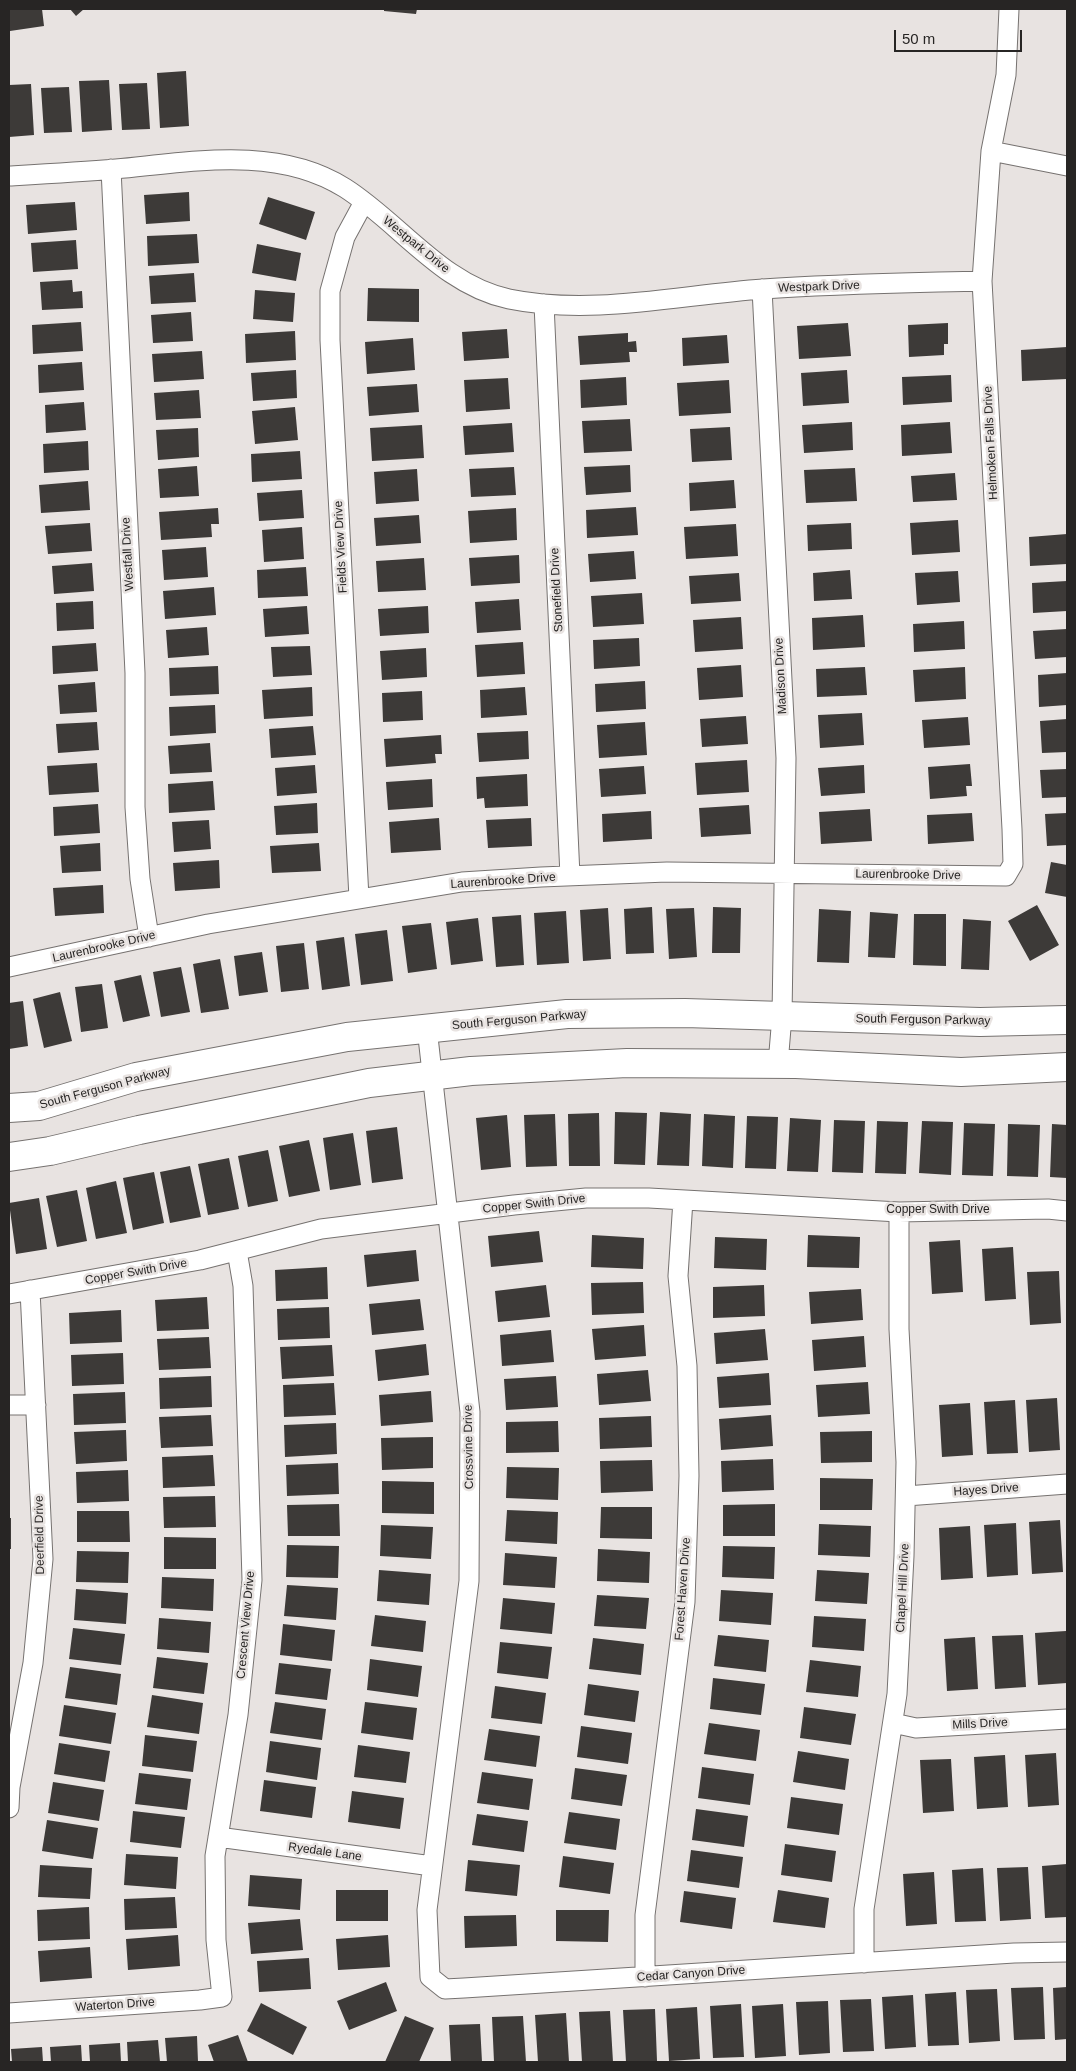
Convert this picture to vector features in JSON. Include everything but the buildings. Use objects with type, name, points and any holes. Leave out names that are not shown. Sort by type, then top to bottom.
[{"type":"street","name":"Helmoken Falls Drive","points":[[1006,876],[1013,864],[1012,829],[982,281],[991,151],[1006,75],[1009,9]]},
{"type":"street","points":[[991,151],[1067,166]]},
{"type":"street","name":"Westpark Drive","points":[[9,176],[215,160],[273,163],[328,179],[364,202],[432,259],[456,276],[479,288],[506,298],[544,304],[581,305],[643,302],[762,289],[982,281]]},
{"type":"street","name":"Westfall Drive","points":[[111,169],[135,673],[135,807],[140,879],[150,937]]},
{"type":"street","name":"Fields View Drive","points":[[360,898],[330,340],[330,291],[345,237],[364,202]]},
{"type":"street","name":"Madison Drive","points":[[762,289],[786,758],[782,1016],[778,1064]]},
{"type":"street","name":"Stonefield Drive","points":[[544,304],[570,876]]},
{"type":"street","name":"Laurenbrooke Drive","points":[[9,967],[208,924],[462,882],[667,872],[1006,876]]},
{"type":"street","name":"South Ferguson Parkway","points":[[9,1108],[39,1106],[136,1077],[347,1037],[567,1014],[685,1013],[980,1022],[1067,1020]]},
{"type":"street","name":"Crossvine Drive","points":[[427,1028],[446,1214],[470,1412],[470,1582],[432,1866]]},
{"type":"street","points":[[9,1157],[50,1152],[138,1130],[369,1083],[471,1071],[627,1063],[778,1064],[961,1072],[1067,1067]]},
{"type":"street","name":"Copper Swith Drive","points":[[9,1294],[200,1260],[322,1229],[586,1198],[684,1200],[899,1212],[1048,1209],[1067,1211]]},
{"type":"street","name":"Forest Haven Drive","points":[[645,1977],[645,1915],[685,1602],[689,1476],[687,1376],[678,1276],[684,1200]]},
{"type":"street","name":"Chapel Hill Drive","points":[[864,1963],[864,1909],[898,1694],[906,1496],[899,1329],[899,1212]]},
{"type":"street","name":"Crescent View Drive","points":[[222,1997],[216,1940],[215,1856],[238,1716],[252,1580],[243,1286],[237,1251]]},
{"type":"street","name":"Deerfield Drive","points":[[9,1808],[10,1787],[33,1663],[43,1559],[30,1290]]},
{"type":"street","points":[[9,1406],[36,1405]]},
{"type":"street","name":"Hayes Drive","points":[[906,1496],[1067,1484]]},
{"type":"street","name":"Mills Drive","points":[[893,1723],[916,1728],[1067,1719]]},
{"type":"street","name":"Ryedale Lane","points":[[218,1837],[432,1866]]},
{"type":"street","name":"Cedar Canyon Drive","points":[[432,1866],[427,1910],[430,1977],[445,1989],[1014,1953],[1067,1952]]},
{"type":"street","name":"Waterton Drive","points":[[9,2013],[222,1997]]}]
